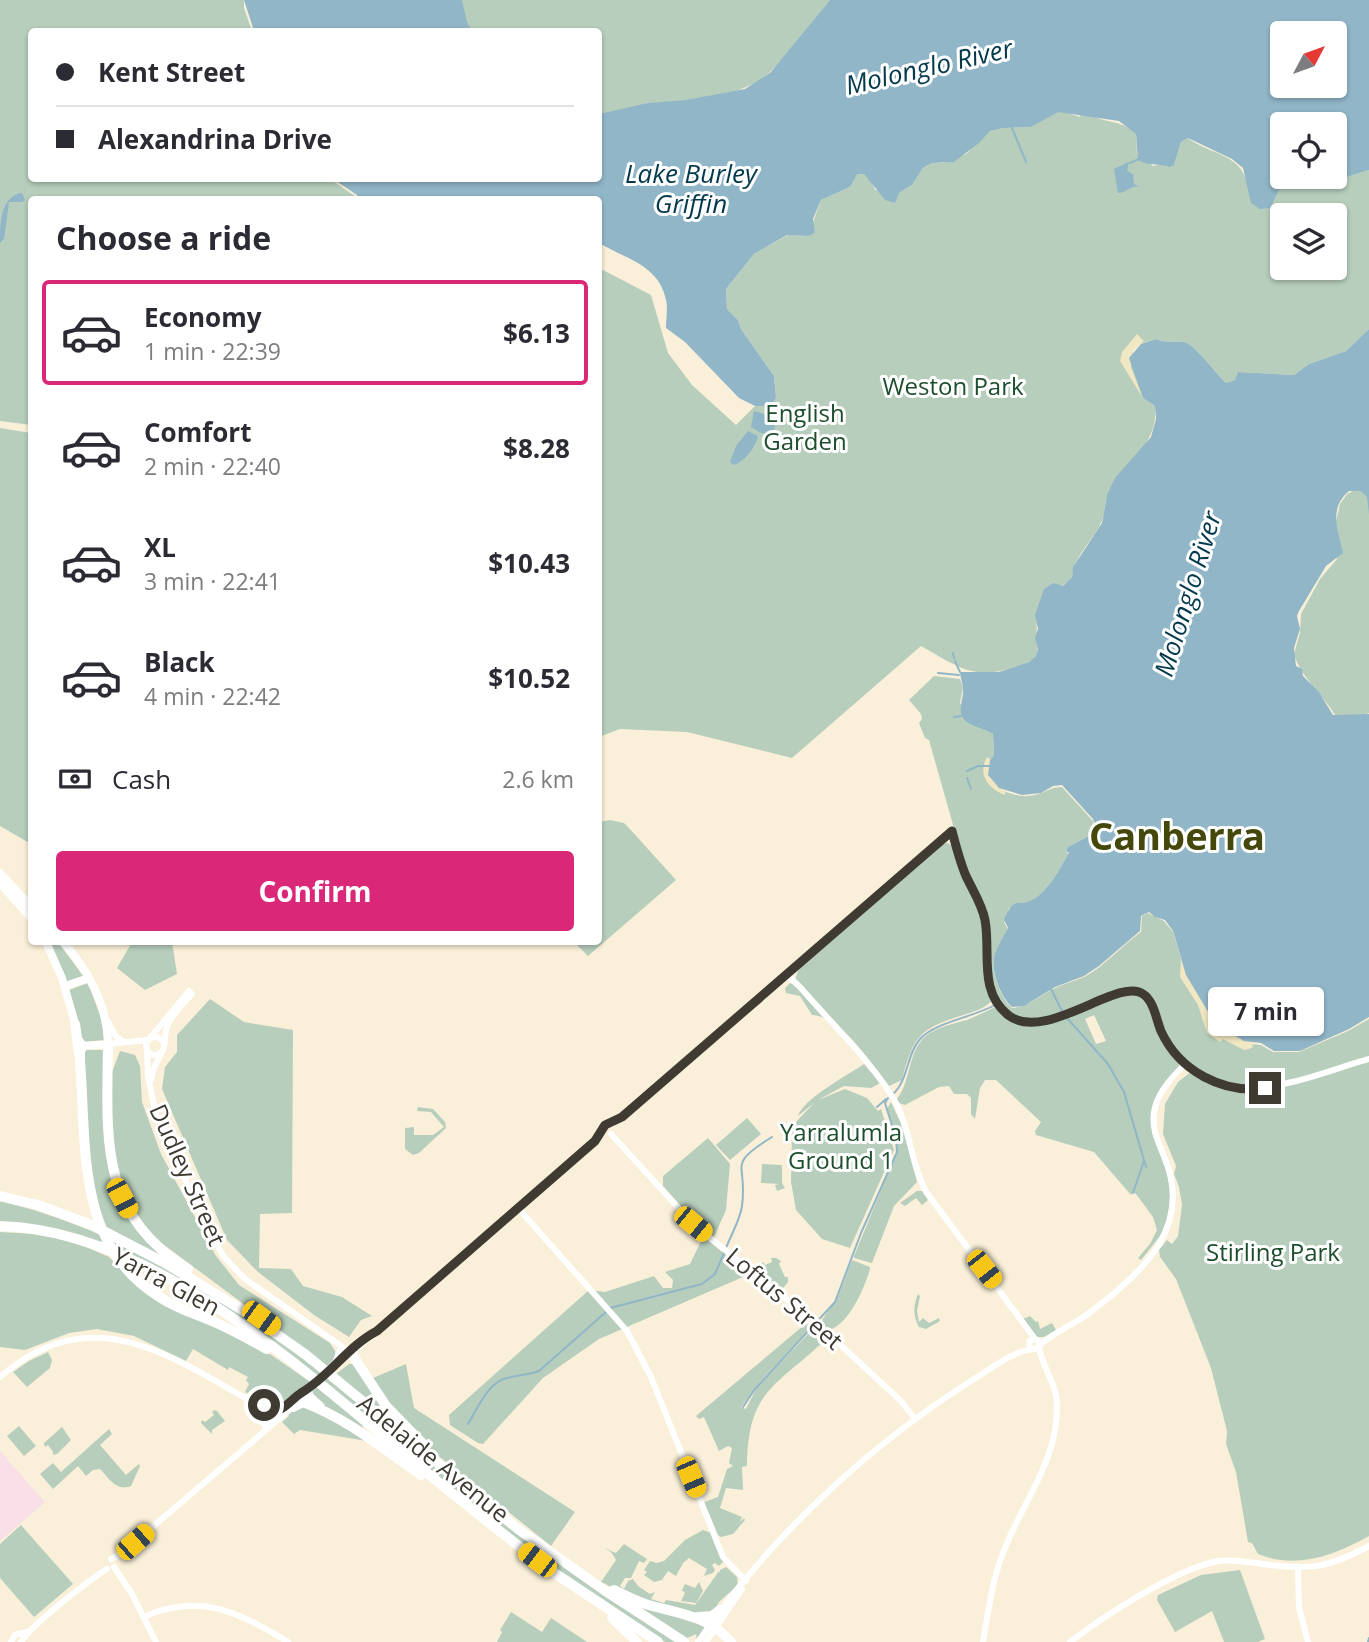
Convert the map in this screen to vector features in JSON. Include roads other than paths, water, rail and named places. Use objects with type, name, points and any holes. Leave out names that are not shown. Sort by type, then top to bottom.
[{"type":"highway","points":[[75,1024],[80,1060]]},
{"type":"highway","points":[[108,1044],[109,1147],[116,1183],[130,1213],[162,1251],[265,1321],[289,1342]]},
{"type":"highway","points":[[83,1046],[80,1060],[86,1159],[93,1208],[108,1244],[127,1270],[163,1300],[245,1337],[311,1385],[314,1402],[366,1434],[479,1515]]},
{"type":"highway","name":"Yarra Glen","points":[[0,1196],[55,1210],[117,1237],[211,1290],[289,1342]]},
{"type":"highway","name":"Yarra Glen","points":[[0,1226],[74,1238],[137,1264],[215,1306],[311,1385]]},
{"type":"highway","name":"Adelaide Avenue","points":[[289,1342],[479,1498],[576,1571],[684,1642]]},
{"type":"highway","points":[[349,1353],[386,1406],[468,1484],[479,1498]]},
{"type":"highway","name":"Adelaide Avenue","points":[[311,1385],[553,1572],[658,1642]]},
{"type":"highway","points":[[288,1409],[303,1402],[326,1411]]},
{"type":"highway","points":[[576,1571],[640,1602],[691,1616],[713,1626],[731,1642]]},
{"type":"highway","points":[[553,1572],[637,1642]]},
{"type":"highway","points":[[691,1616],[708,1617],[720,1610]]},
{"type":"main road","points":[[13,1641],[15,1635],[21,1638],[110,1565],[288,1409],[311,1385],[610,1130],[952,831],[965,874],[985,920],[988,976],[999,1003],[1007,1014],[1023,1023],[1064,1015],[1129,989],[1145,994],[1170,1047],[1185,1064],[1206,1079],[1220,1084],[1258,1089],[1369,1059]]},
{"type":"main road","points":[[942,839],[956,845]]},
{"type":"main road","points":[[0,873],[28,904]]},
{"type":"main road","points":[[0,883],[28,914]]},
{"type":"main road","points":[[47,945],[65,986],[83,1046],[129,1045],[154,1055],[161,1053],[165,1044],[167,1023],[190,992],[149,1039],[147,1050]]},
{"type":"main road","points":[[65,945],[89,978],[114,1034],[122,1041]]},
{"type":"main road","points":[[788,973],[888,1091],[905,1125],[916,1170],[925,1190],[1028,1332],[1050,1376],[1057,1400],[1049,1453],[1037,1486],[1003,1551],[983,1642]]},
{"type":"main road","points":[[65,986],[89,978]]},
{"type":"main road","points":[[103,1008],[108,1044]]},
{"type":"main road","points":[[108,1044],[122,1041],[141,1042],[159,1037],[165,1044]]},
{"type":"main road","name":"Dudley Street","points":[[147,1050],[154,1108],[223,1256],[245,1279],[349,1353]]},
{"type":"main road","name":"Dudley Street","points":[[151,1085],[154,1068],[161,1053]]},
{"type":"main road","points":[[698,1642],[786,1535],[869,1455],[964,1385],[1086,1315],[1114,1293],[1151,1255],[1165,1234],[1173,1210],[1169,1170],[1154,1131],[1154,1117],[1160,1096],[1172,1077],[1185,1064]]},
{"type":"main road","name":"Loftus Street","points":[[610,1130],[693,1224],[817,1324],[901,1401],[915,1419]]},
{"type":"main road","points":[[520,1206],[627,1331],[643,1359],[723,1557],[746,1581]]},
{"type":"main road","points":[[0,1377],[22,1359],[49,1346],[75,1338],[105,1337],[145,1346],[276,1415]]},
{"type":"main road","name":"Dudley Street","points":[[327,1338],[340,1350],[349,1353]]},
{"type":"main road","points":[[333,1368],[340,1350]]},
{"type":"main road","points":[[254,1402],[275,1410],[288,1409]]},
{"type":"main road","points":[[260,1434],[276,1415],[288,1409]]},
{"type":"main road","points":[[1070,1642],[1144,1594],[1204,1565],[1229,1560],[1298,1568],[1328,1565],[1369,1546]]},
{"type":"main road","points":[[110,1565],[122,1578],[156,1642]]},
{"type":"main road","points":[[1298,1568],[1299,1607],[1308,1642]]},
{"type":"main road","points":[[706,1642],[720,1610],[737,1593]]},
{"type":"main road","points":[[143,1617],[178,1606],[217,1607],[243,1616],[288,1642]]},
{"type":"water","points":[[244,0],[462,0],[470,28],[253,28]]},
{"type":"water","name":"Lake Burley Griffin","points":[[830,0],[1369,0],[1369,170],[1347,177],[1347,112],[1270,112],[1270,189],[1280,189],[1270,203],[1270,208],[1260,209],[1251,203],[1243,168],[1232,159],[1188,138],[1181,142],[1174,165],[1170,167],[1146,163],[1138,160],[1136,134],[1119,121],[1058,112],[1031,127],[990,131],[954,162],[932,163],[923,168],[912,185],[899,193],[895,203],[885,200],[864,174],[857,174],[850,187],[821,200],[813,219],[815,233],[808,236],[787,235],[754,254],[726,289],[727,309],[738,320],[741,329],[774,376],[776,398],[770,407],[755,406],[739,398],[685,342],[666,328],[666,300],[656,279],[640,264],[602,245],[602,196],[357,196],[338,182],[602,182],[602,113],[648,103],[686,100],[745,89],[771,72]]},
{"type":"water","points":[[1129,162],[1127,171],[1133,174],[1134,184],[1140,187],[1118,193],[1114,169]]},
{"type":"water","points":[[22,193],[25,200],[9,202],[4,239],[0,243],[5,205],[15,195]]},
{"type":"water","name":"Molonglo River","points":[[1369,329],[1369,514],[1367,497],[1361,491],[1349,491],[1338,505],[1336,520],[1343,553],[1326,566],[1299,611],[1297,616],[1300,629],[1294,648],[1296,666],[1302,669],[1303,676],[1319,692],[1333,715],[1369,714],[1369,1017],[1300,1051],[1274,1051],[1261,1043],[1244,1041],[1216,1025],[1186,975],[1173,931],[1165,920],[1149,912],[1141,916],[1140,931],[1099,966],[1084,976],[1055,987],[1024,1006],[1012,1007],[1000,990],[994,967],[995,954],[1008,928],[1004,920],[1014,904],[1029,902],[1049,884],[1069,853],[1067,848],[1097,831],[1093,819],[1062,785],[1053,786],[1041,793],[1022,795],[999,788],[988,775],[990,761],[994,755],[993,734],[970,724],[961,715],[963,689],[960,672],[999,672],[1029,662],[1036,656],[1038,649],[1035,638],[1038,629],[1035,615],[1044,589],[1053,583],[1063,586],[1072,577],[1073,567],[1102,523],[1107,495],[1115,478],[1151,437],[1156,419],[1155,406],[1143,398],[1129,358],[1141,344],[1156,339],[1189,344],[1226,383],[1235,380],[1238,372],[1294,375],[1309,364],[1346,351]]},
{"type":"water","points":[[754,411],[778,418],[773,432],[764,434],[751,427]]},
{"type":"water","points":[[748,431],[758,436],[757,440],[746,457],[734,465],[730,462],[736,446]]},
{"type":"waterway","points":[[1012,128],[1026,162]]},
{"type":"waterway","points":[[1130,163],[1139,159]]},
{"type":"waterway","points":[[953,653],[954,658]]},
{"type":"waterway","points":[[955,661],[960,672]]},
{"type":"waterway","points":[[938,673],[959,675]]},
{"type":"waterway","points":[[954,717],[961,716]]},
{"type":"waterway","points":[[967,771],[978,766],[990,766]]},
{"type":"waterway","points":[[967,778],[971,789]]},
{"type":"waterway","points":[[1051,989],[1063,1013]]},
{"type":"waterway","points":[[893,1094],[902,1081],[912,1052],[920,1039],[935,1028],[995,1005]]},
{"type":"waterway","points":[[1066,1017],[1108,1064],[1124,1092],[1146,1167]]},
{"type":"waterway","points":[[743,1407],[755,1389],[835,1302],[861,1233],[897,1152],[896,1138],[885,1103],[888,1098]]},
{"type":"waterway","points":[[877,1107],[886,1099]]},
{"type":"waterway","points":[[726,1248],[742,1206],[743,1160],[757,1146],[772,1137]]},
{"type":"waterway","points":[[1133,1193],[1144,1161]]},
{"type":"waterway","points":[[610,1308],[702,1284],[715,1274],[724,1253]]},
{"type":"waterway","points":[[468,1424],[484,1396],[500,1380],[539,1371],[606,1312]]},
{"type":"waterway","points":[[1368,1642],[1369,1638]]},
{"type":"district","name":"Canberra","points":[[1177,837]]},
{"type":"park label","name":"Weston Park","points":[[953,387]]},
{"type":"park label","name":"English Garden","points":[[805,428]]},
{"type":"park label","name":"Yarralumla Ground 1","points":[[841,1147]]},
{"type":"park label","name":"Stirling Park","points":[[1273,1253]]}]
